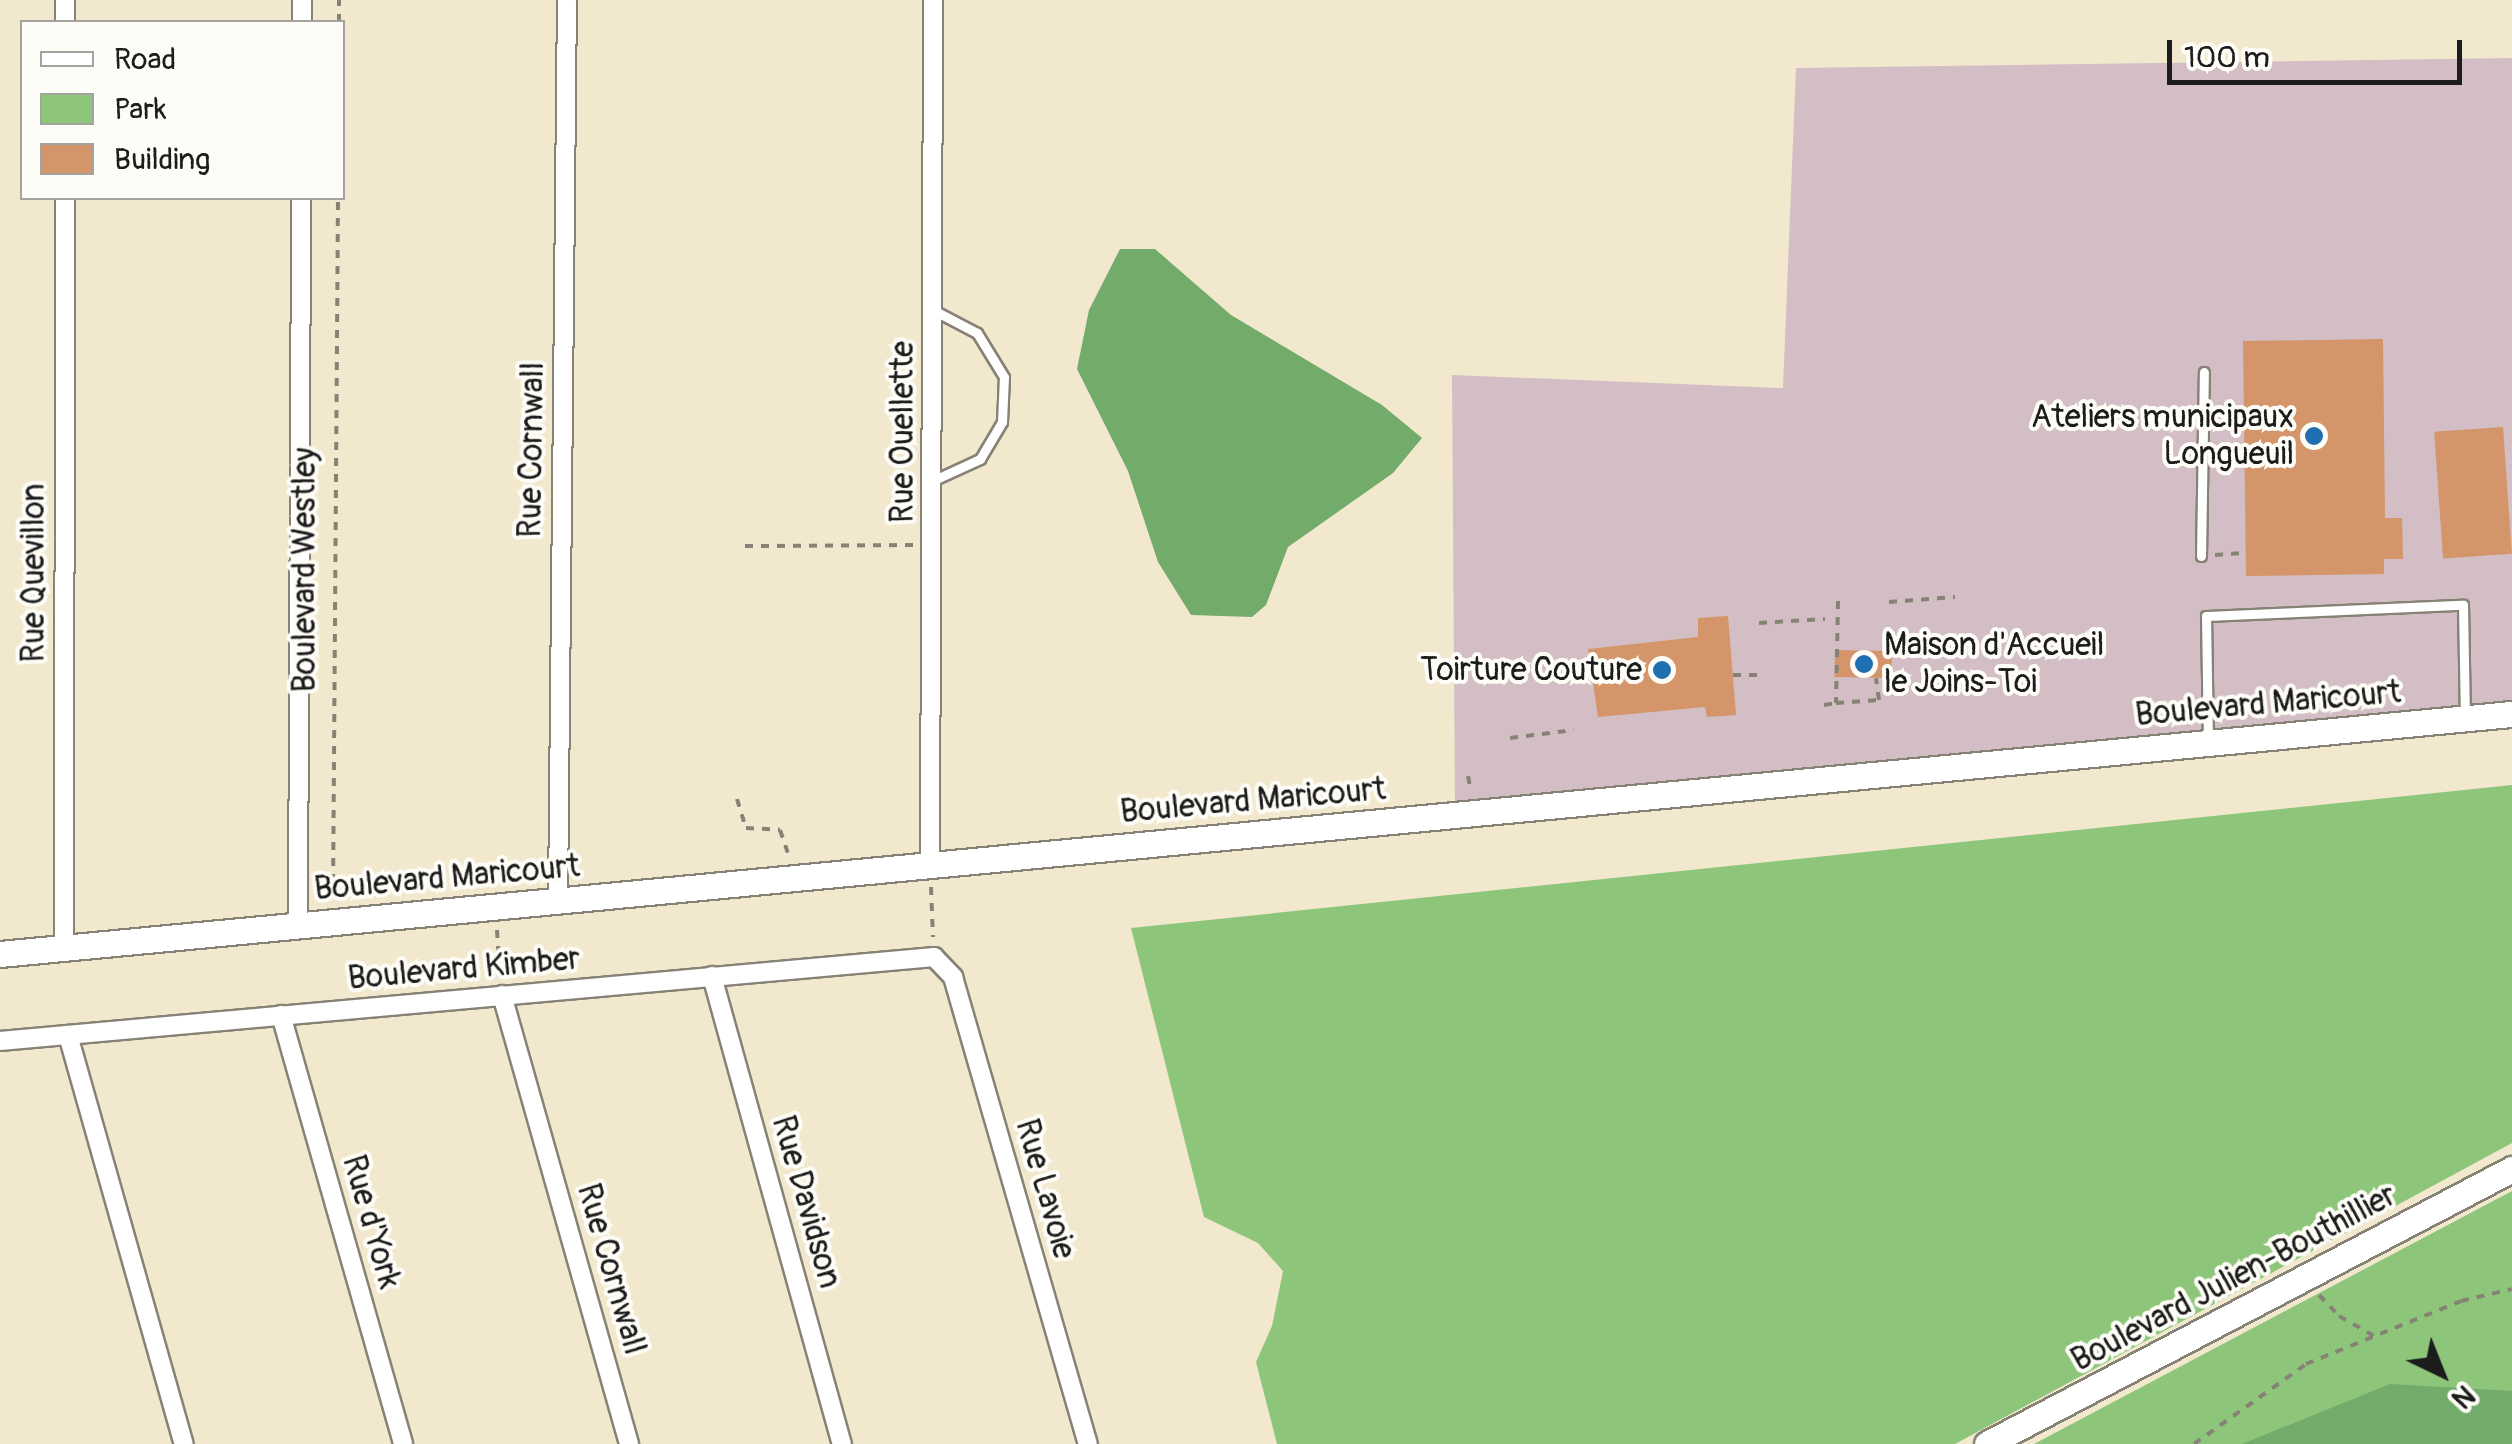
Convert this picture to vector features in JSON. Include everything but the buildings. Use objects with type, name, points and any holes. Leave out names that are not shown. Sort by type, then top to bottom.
[{"type":"street","name":"Rue Cornwall","points":[[558,900],[567,0]]},
{"type":"street","name":"Rue Ouellette","points":[[930,865],[933,0]]},
{"type":"street","name":"Rue Quevillon","points":[[64,200],[64,948]]},
{"type":"street","name":"Boulevard Westley","points":[[298,926],[301,200]]},
{"type":"street","name":"Boulevard Maricourt","points":[[0,954],[2512,714]]},
{"type":"street","name":"Boulevard Kimber","points":[[0,1041],[281,1016],[502,987],[712,976],[934,949]]},
{"type":"street","name":"Rue Lavoie","points":[[934,949],[953,977],[1088,1444]]},
{"type":"street","name":"Rue Davidson","points":[[712,976],[842,1444]]},
{"type":"street","name":"Rue Cornwall","points":[[502,987],[628,1444]]},
{"type":"street","name":"Rue d'York","points":[[281,1016],[403,1444]]},
{"type":"street","points":[[68,1035],[184,1444]]},
{"type":"street","name":"Boulevard Julien-Bouthillier","points":[[1987,1444],[2512,1169]]},
{"type":"lane","points":[[932,481],[980,459],[1002,422],[1004,377],[977,333],[933,310]]},
{"type":"lane","points":[[2200,556],[2204,372]]},
{"type":"lane","points":[[2208,742],[2206,616],[2463,604],[2465,718]]},
{"type":"path","name":"Boulevard Westley","points":[[333,922],[338,200]]},
{"type":"path","points":[[744,546],[932,545]]},
{"type":"path","points":[[2200,556],[2246,554]]},
{"type":"path","points":[[1889,602],[1955,598]]},
{"type":"path","points":[[1836,703],[1838,601]]},
{"type":"path","points":[[1759,623],[1825,619]]},
{"type":"path","points":[[1568,664],[1591,664]]},
{"type":"path","points":[[1732,675],[1761,675]]},
{"type":"path","points":[[1824,706],[1879,700],[1876,678]]},
{"type":"path","points":[[1510,738],[1574,730]]},
{"type":"path","points":[[736,799],[746,828],[780,830],[797,878]]},
{"type":"path","points":[[924,906],[932,913],[934,949]]},
{"type":"path","points":[[932,913],[940,906]]},
{"type":"path","points":[[478,931],[496,930],[502,987]]},
{"type":"path","points":[[2308,1276],[2324,1305],[2374,1336]]},
{"type":"path","points":[[2194,1444],[2277,1380],[2374,1336],[2512,1289]]},
{"type":"shaded area","points":[[2512,58],[2512,703],[1455,806],[1452,375],[1783,388],[1796,68]]},
{"type":"green space","points":[[1120,249],[1155,249],[1231,315],[1382,405],[1422,438],[1393,473],[1288,547],[1266,605],[1252,617],[1191,615],[1158,562],[1128,471],[1077,369],[1089,310]]},
{"type":"green space","points":[[2512,785],[2512,1143],[1955,1444],[1277,1444],[1256,1362],[1272,1326],[1283,1271],[1258,1243],[1204,1217],[1131,928]]},
{"type":"green space","points":[[2512,1191],[2512,1444],[2034,1444]]},
{"type":"green space","points":[[2390,1384],[2512,1391],[2512,1444],[2242,1444]]},
{"type":"place","name":"Ateliers municipaux Longueuil","points":[[2314,436]]},
{"type":"place","name":"Maison d'Accueil le Joins-Toi","points":[[1864,664]]},
{"type":"place","name":"Toirture Couture","points":[[1662,670]]}]
